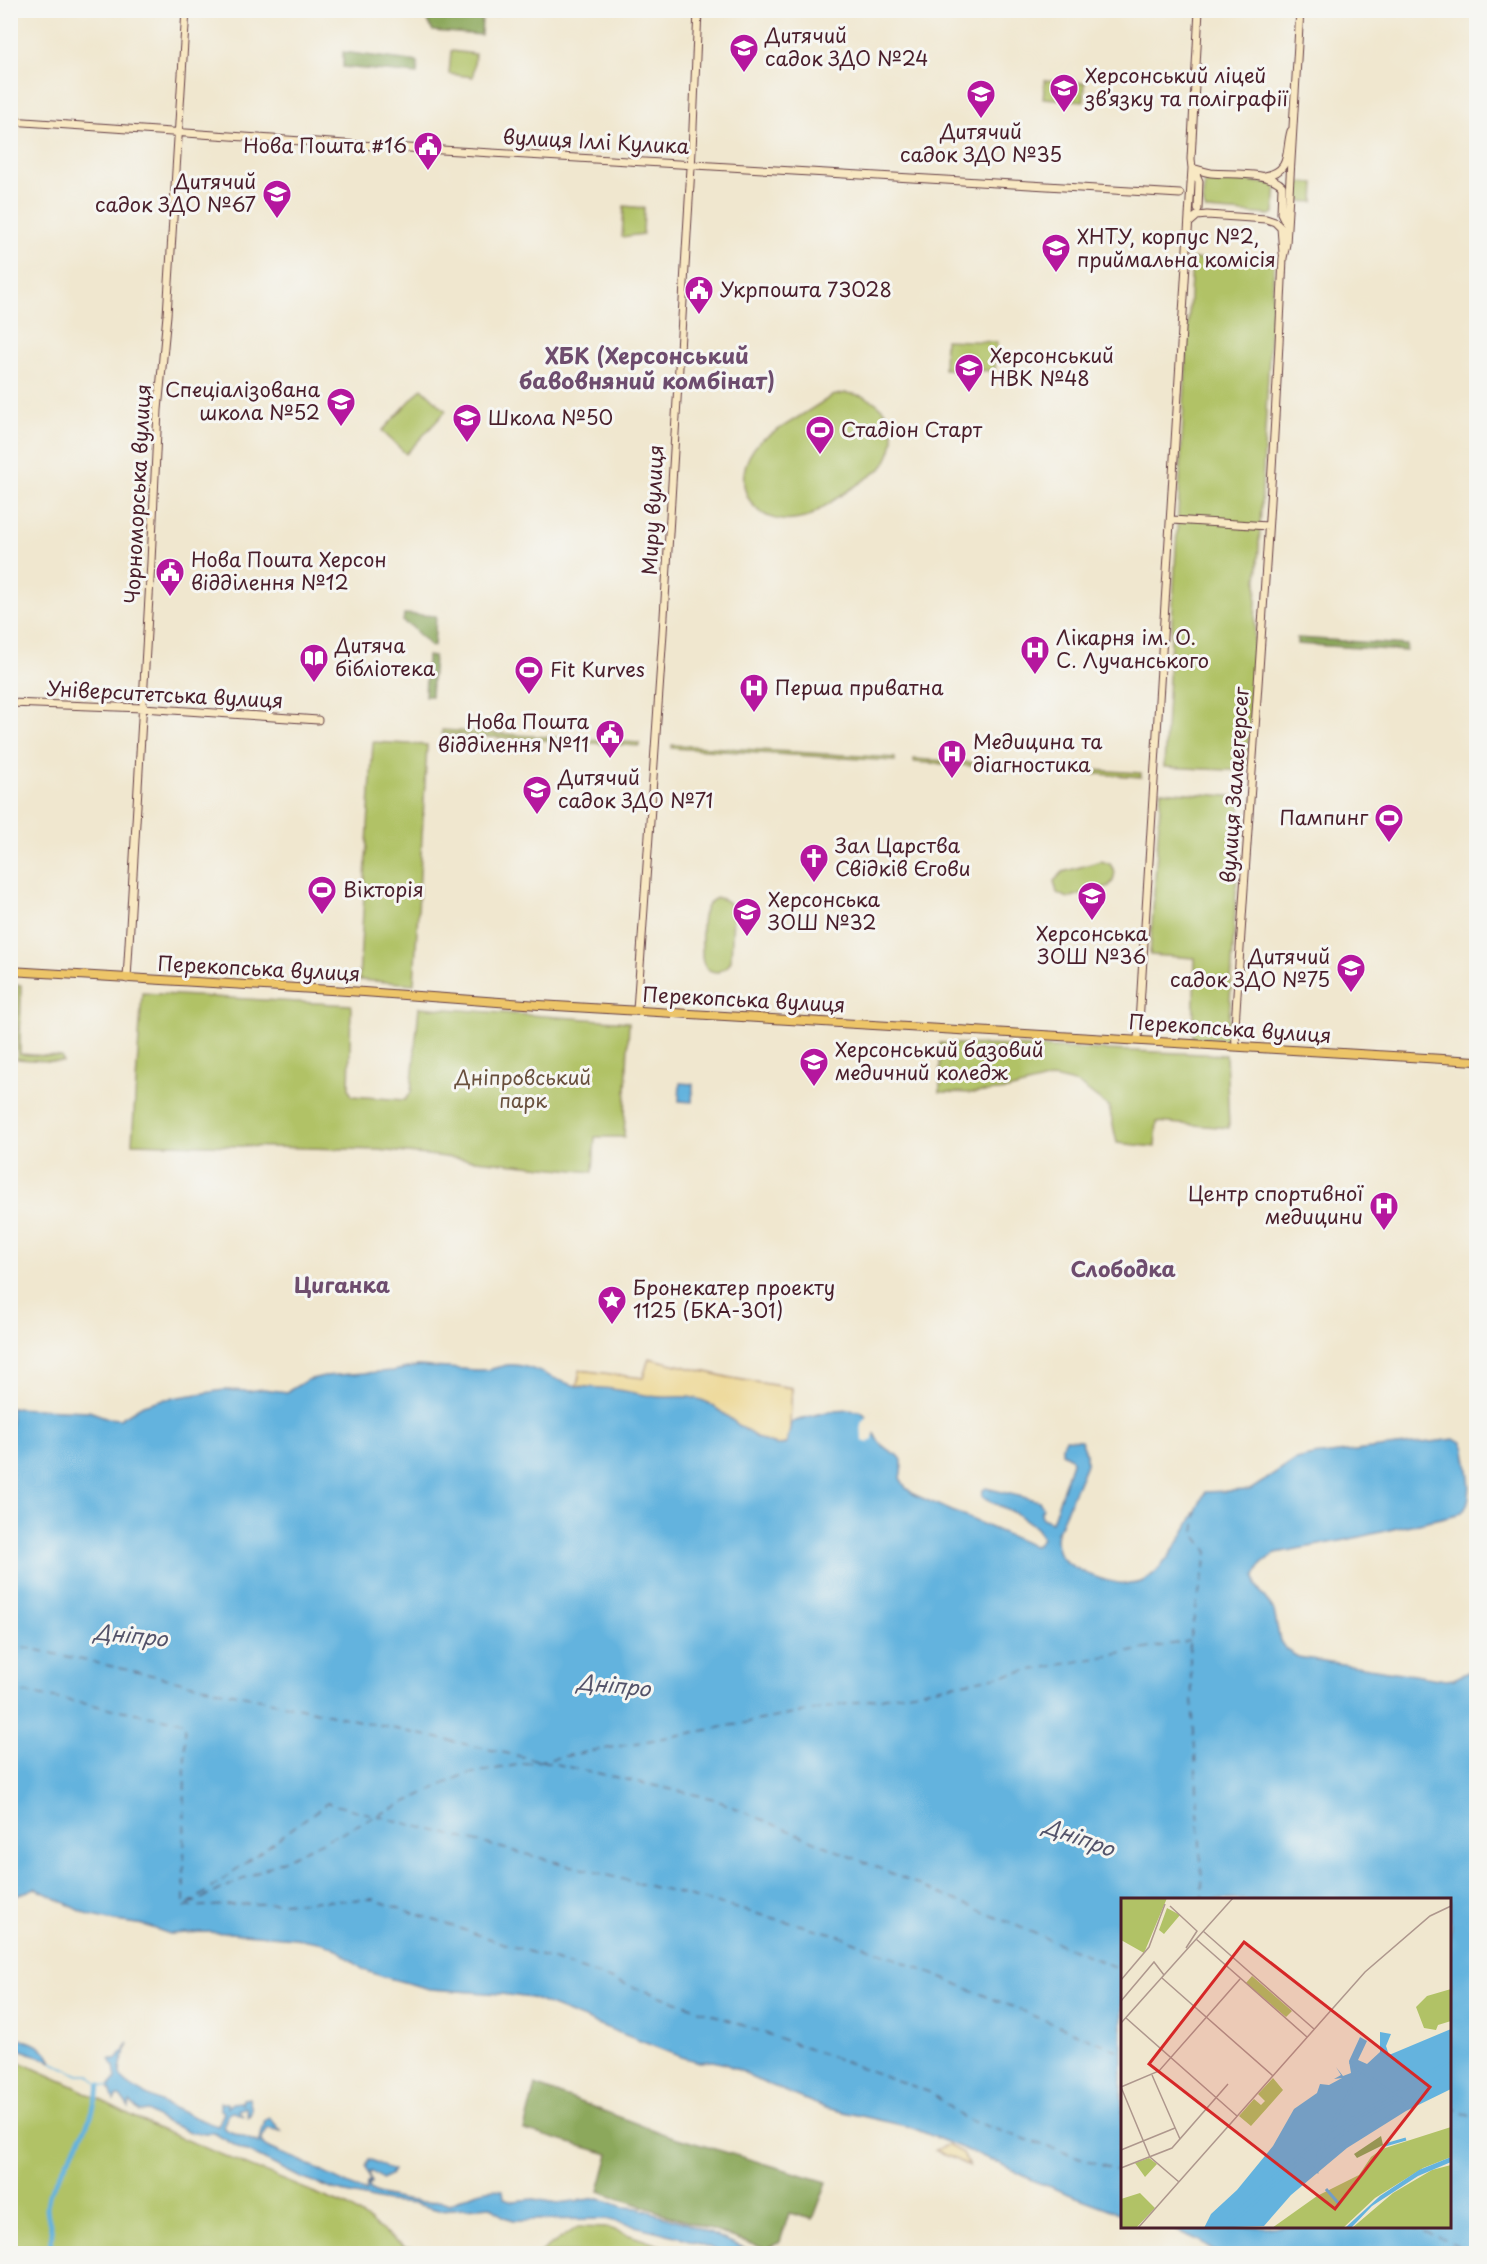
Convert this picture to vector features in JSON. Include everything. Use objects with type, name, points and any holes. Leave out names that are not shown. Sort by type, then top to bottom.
[{"type":"main road","name":"Перекопська вулиця","points":[[10,970],[1476,1061]]},
{"type":"street","name":"Чорноморська вулиця","points":[[127,979],[158,410],[167,315],[186,10]]},
{"type":"street","name":"Миру вулиця","points":[[637,1010],[691,164],[698,10]]},
{"type":"street","points":[[1138,1039],[1172,520],[1199,10]]},
{"type":"street","points":[[1283,258],[1293,143],[1292,126],[1300,10]]},
{"type":"street","name":"вулиця Іллі Кулика","points":[[10,121],[1180,194]]},
{"type":"street","points":[[1263,177],[1281,170],[1285,164],[1292,126]]},
{"type":"street","points":[[1192,168],[1209,173],[1277,180],[1282,186],[1281,213],[1287,225]]},
{"type":"street","points":[[1192,168],[1199,181],[1198,209]]},
{"type":"street","points":[[1207,215],[1180,194],[1209,173]]},
{"type":"street","points":[[1188,223],[1197,216],[1207,215],[1275,218],[1288,205]]},
{"type":"street","points":[[1266,219],[1275,222],[1281,228],[1283,258]]},
{"type":"street","name":"вулиця Залаегерсег","points":[[1236,1046],[1234,1026],[1275,444],[1283,258]]},
{"type":"street","points":[[1172,520],[1268,526]]},
{"type":"street","name":"Університетська вулиця","points":[[10,702],[318,720]]},
{"type":"green space","points":[[422,12],[498,15],[482,18],[481,35],[433,31]]},
{"type":"green space","points":[[451,51],[475,54],[473,77],[449,74]]},
{"type":"green space","points":[[343,52],[418,62],[417,74],[343,67]]},
{"type":"green space","points":[[1045,80],[1085,83],[1084,101],[1043,98]]},
{"type":"green space","points":[[1208,178],[1276,184],[1274,213],[1270,215],[1206,210],[1203,194]]},
{"type":"green space","points":[[1296,182],[1315,183],[1314,202],[1295,201]]},
{"type":"green space","points":[[624,206],[644,208],[643,234],[622,237]]},
{"type":"green space","points":[[1192,259],[1274,263],[1247,771],[1164,767]]},
{"type":"green space","points":[[945,340],[997,342],[995,371],[944,369]]},
{"type":"green space","points":[[422,388],[446,411],[406,454],[382,431]]},
{"type":"green space","name":"Стадіон Старт","points":[[846,393],[873,401],[883,409],[889,419],[893,430],[893,443],[889,456],[881,469],[810,516],[791,520],[774,519],[761,512],[750,502],[745,488],[744,473],[749,457],[760,441],[832,396]]},
{"type":"green space","points":[[404,614],[436,616],[434,646],[431,647],[411,626],[403,622]]},
{"type":"green space","points":[[1297,638],[1407,645],[1406,651],[1297,644]]},
{"type":"green space","points":[[427,656],[434,657],[431,696],[425,696]]},
{"type":"green space","points":[[442,730],[639,743],[639,746],[442,734]]},
{"type":"green space","points":[[373,742],[427,745],[414,984],[359,980]]},
{"type":"green space","points":[[672,745],[895,758],[895,761],[672,748]]},
{"type":"green space","points":[[914,759],[1141,773],[1141,777],[914,762]]},
{"type":"green space","points":[[1161,791],[1241,797],[1228,1040],[1193,1038],[1195,958],[1150,955]]},
{"type":"green space","points":[[1101,861],[1110,864],[1115,872],[1109,886],[1068,898],[1057,893],[1054,881],[1063,872]]},
{"type":"green space","points":[[717,898],[728,902],[733,913],[731,961],[727,967],[718,972],[709,970],[702,957],[703,915],[710,902]]},
{"type":"green space","points":[[17,985],[21,985],[20,1054],[62,1057],[63,1062],[17,1059]]},
{"type":"green space","name":"Дніпровський парк","points":[[142,993],[351,1005],[349,1089],[352,1096],[405,1100],[411,1092],[419,1007],[629,1022],[624,1137],[595,1137],[593,1172],[378,1150],[132,1143]]},
{"type":"green space","points":[[940,1043],[1226,1055],[1229,1128],[1157,1122],[1155,1147],[1117,1143],[1109,1107],[1078,1084],[1054,1078],[1008,1090],[975,1093],[940,1092]]},
{"type":"green space","points":[[11,2058],[154,2127],[347,2206],[406,2247],[463,2253],[11,2254]]},
{"type":"green space","points":[[535,2085],[664,2134],[827,2182],[813,2219],[789,2213],[780,2242],[766,2249],[599,2191],[609,2154],[524,2130]]},
{"type":"green space","points":[[578,2227],[609,2228],[682,2253],[539,2253]]},
{"type":"sand","points":[[649,1358],[731,1378],[792,1388],[789,1441],[781,1445],[759,1439],[714,1407],[700,1400],[687,1397],[655,1397],[577,1386],[580,1370],[643,1378]]},
{"type":"sand","points":[[948,2145],[963,2153],[969,2166],[935,2150]]},
{"type":"water","points":[[680,1083],[693,1084],[692,1102],[679,1101]]},
{"type":"water","name":"Дніпро","points":[[516,1365],[534,1369],[577,1386],[698,1399],[713,1406],[756,1437],[777,1445],[787,1444],[791,1423],[825,1412],[860,1411],[865,1415],[879,1442],[900,1457],[902,1463],[900,1478],[906,1488],[915,1495],[1033,1546],[1037,1545],[1042,1538],[1039,1531],[1018,1515],[985,1499],[982,1496],[983,1490],[986,1488],[1039,1501],[1043,1508],[1042,1518],[1052,1522],[1072,1462],[1071,1458],[1062,1453],[1062,1446],[1066,1439],[1081,1440],[1086,1453],[1086,1464],[1057,1533],[1058,1549],[1060,1555],[1075,1568],[1099,1578],[1124,1584],[1143,1581],[1153,1575],[1162,1565],[1179,1541],[1205,1492],[1250,1490],[1296,1460],[1313,1456],[1455,1439],[1462,1442],[1465,1449],[1470,1491],[1462,1513],[1346,1540],[1276,1553],[1262,1563],[1255,1576],[1256,1585],[1274,1611],[1280,1641],[1286,1650],[1298,1657],[1446,1680],[1454,1679],[1476,1668],[1476,2253],[1218,2253],[1198,2240],[1170,2228],[1451,2228],[1451,1898],[1121,1898],[1121,2214],[1034,2181],[999,2163],[910,2127],[826,2108],[752,2078],[725,2064],[713,2061],[699,2062],[681,2057],[531,1998],[430,1989],[381,1976],[364,1970],[335,1948],[324,1943],[295,1938],[230,1933],[170,1934],[144,1925],[89,1915],[35,1888],[11,1898],[11,1408],[89,1411],[108,1418],[120,1419],[143,1405],[160,1400],[224,1390],[263,1389],[287,1392],[307,1380],[324,1376],[393,1371],[418,1366],[487,1370]]},
{"type":"water","points":[[11,2036],[40,2047],[52,2062],[20,2049],[11,2048]]},
{"type":"water","points":[[129,2043],[121,2062],[120,2074],[124,2080],[147,2096],[218,2126],[224,2112],[220,2109],[220,2103],[227,2103],[228,2107],[232,2103],[241,2102],[242,2104],[243,2099],[249,2098],[252,2110],[250,2115],[248,2117],[246,2107],[238,2110],[243,2116],[232,2111],[228,2114],[223,2127],[226,2130],[259,2143],[265,2120],[270,2118],[281,2131],[268,2128],[262,2144],[366,2192],[367,2183],[370,2180],[366,2167],[369,2160],[372,2160],[393,2170],[390,2175],[382,2179],[371,2171],[369,2190],[390,2197],[417,2202],[440,2201],[449,2204],[475,2193],[496,2189],[503,2190],[504,2198],[513,2201],[534,2199],[558,2203],[599,2198],[623,2207],[638,2208],[685,2223],[754,2252],[763,2253],[724,2253],[684,2238],[606,2219],[514,2220],[504,2217],[491,2206],[439,2210],[337,2191],[301,2178],[244,2151],[214,2133],[192,2133],[161,2120],[148,2111],[140,2112],[130,2102],[129,2108],[120,2096],[114,2100],[109,2086],[116,2078],[110,2059],[117,2059]]},
{"type":"pier","points":[[868,1416],[876,1428],[872,1441],[869,1443],[862,1441],[861,1423]]},
{"type":"waterway","points":[[52,2062],[79,2075],[88,2075],[100,2085],[109,2086]]},
{"type":"waterway","points":[[51,2254],[49,2249],[52,2232],[47,2209],[49,2194],[91,2116],[100,2085]]},
{"type":"ferry route","points":[[1197,1510],[1194,1533],[1208,1552],[1189,1641],[1203,1898]]},
{"type":"ferry route","points":[[1121,2172],[963,2118],[932,2093],[678,2002],[372,1899],[184,1907],[463,1775],[1189,1641]]},
{"type":"ferry route","points":[[10,1644],[537,1760]]},
{"type":"ferry route","points":[[10,1690],[185,1722],[184,1907]]},
{"type":"ferry route","points":[[542,1761],[711,1798],[1121,1970]]},
{"type":"ferry route","points":[[188,1905],[327,1803],[835,1934],[1121,2052]]},
{"type":"ferry route","points":[[1451,2107],[1476,2119]]},
{"type":"ferry route","points":[[1417,2228],[1476,2253]]},
{"type":"place","name":"Дитячий садок ЗДО №24","points":[[744,74]]},
{"type":"place","name":"Херсонський ліцей зв’язку та поліграфії","points":[[1064,114]]},
{"type":"place","name":"Дитячий садок ЗДО №35","points":[[981,120]]},
{"type":"place","name":"Нова Пошта #16","points":[[428,172]]},
{"type":"place","name":"Дитячий садок ЗДО №67","points":[[277,220]]},
{"type":"place","name":"ХНТУ, корпус №2, приймальна комісія","points":[[1056,274]]},
{"type":"place","name":"Укрпошта 73028","points":[[699,316]]},
{"type":"place","name":"Херсонський НВК №48","points":[[969,394]]},
{"type":"place","name":"Спеціалізована школа №52","points":[[341,428]]},
{"type":"place","name":"Школа №50","points":[[467,444]]},
{"type":"place","name":"Стадіон Старт","points":[[820,456]]},
{"type":"place","name":"Нова Пошта Херсон відділення №12","points":[[170,598]]},
{"type":"place","name":"Лікарня ім. О. С. Лучанського","points":[[1035,676]]},
{"type":"place","name":"Дитяча бібліотека","points":[[314,684]]},
{"type":"place","name":"Fit Kurves","points":[[529,696]]},
{"type":"place","name":"Перша приватна","points":[[754,714]]},
{"type":"place","name":"Нова Пошта відділення №11","points":[[610,760]]},
{"type":"place","name":"Медицина та діагностика","points":[[952,780]]},
{"type":"place","name":"Дитячий садок ЗДО №71","points":[[537,816]]},
{"type":"place","name":"Пампинг","points":[[1389,844]]},
{"type":"place","name":"Зал Царства Свідків Єгови","points":[[814,884]]},
{"type":"place","name":"Вікторія","points":[[322,916]]},
{"type":"place","name":"Херсонська ЗОШ №36","points":[[1092,922]]},
{"type":"place","name":"Херсонська ЗОШ №32","points":[[747,938]]},
{"type":"place","name":"Дитячий садок ЗДО №75","points":[[1351,994]]},
{"type":"place","name":"Херсонський базовий медичний коледж","points":[[814,1088]]},
{"type":"place","name":"Центр спортивної медицини","points":[[1384,1232]]},
{"type":"place","name":"Бронекатер проекту 1125 (БКА-301)","points":[[612,1326]]},
{"type":"district","name":"ХБК (Херсонський бавовняний комбінат)","points":[[647,368]]},
{"type":"district","name":"Слободка","points":[[1123,1270]]},
{"type":"district","name":"Циганка","points":[[342,1286]]}]
